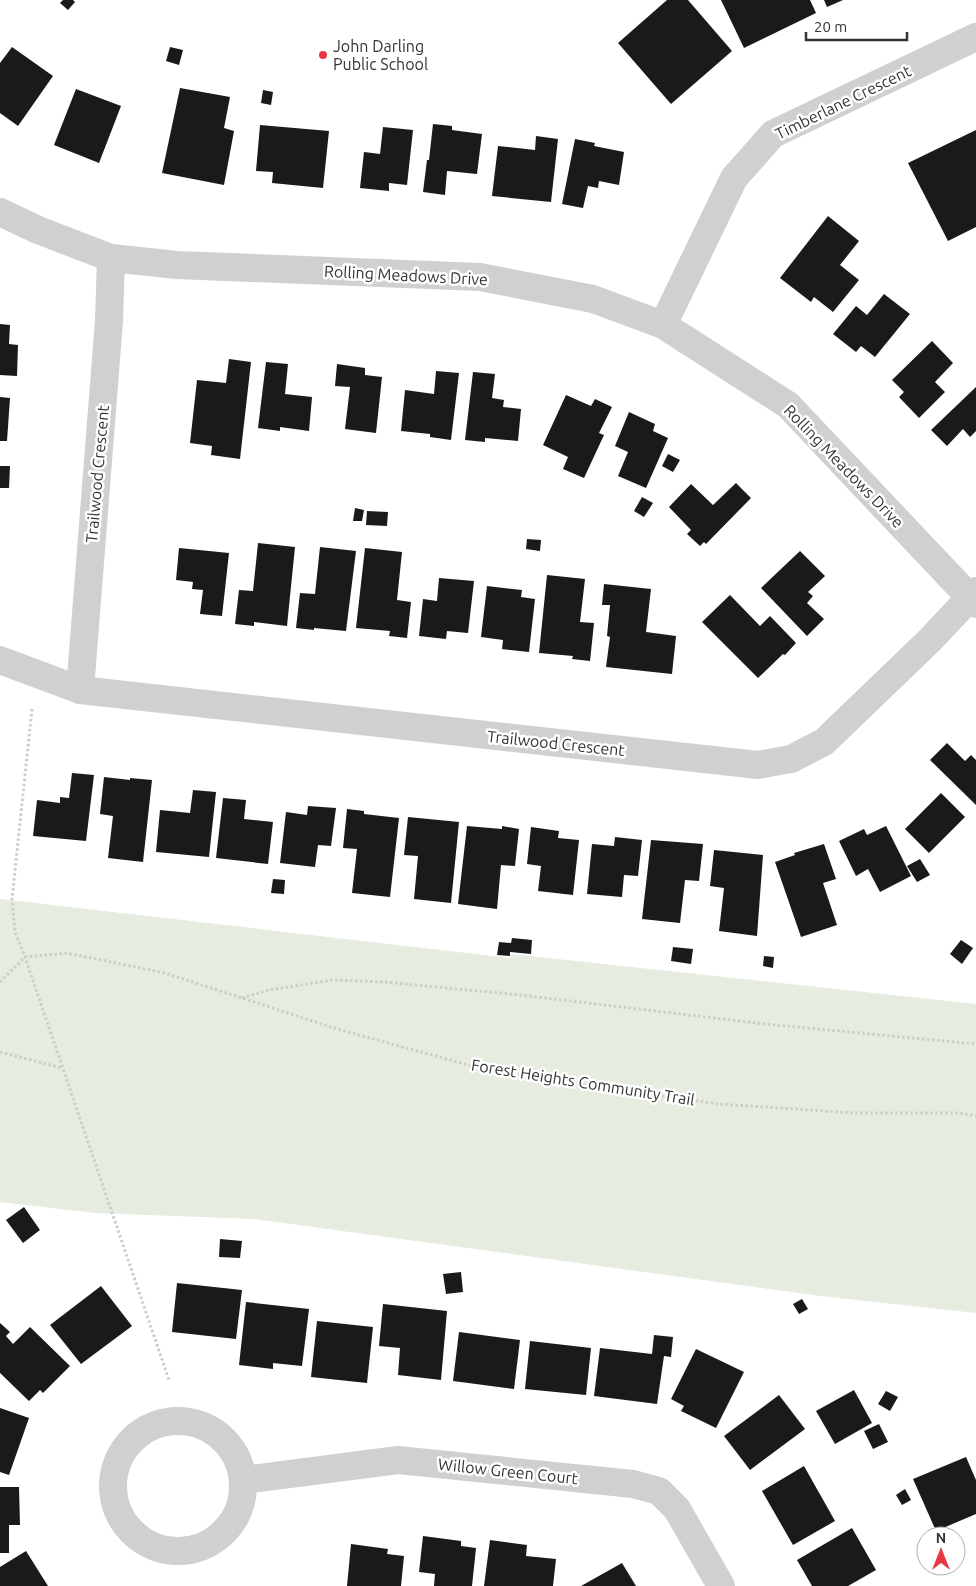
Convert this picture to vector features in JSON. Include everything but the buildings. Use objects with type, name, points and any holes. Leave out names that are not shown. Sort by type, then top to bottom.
[{"type":"street","name":"Timberlane Crescent","points":[[663,325],[734,178],[773,134],[976,36]]},
{"type":"street","name":"Rolling Meadows Drive","points":[[0,212],[38,230],[111,258],[177,265],[480,277],[593,299],[663,325],[788,405],[974,598]]},
{"type":"street","name":"Trailwood Crescent","points":[[80,690],[109,321],[111,258]]},
{"type":"street","name":"Trailwood Crescent","points":[[0,660],[80,690],[758,765],[792,759],[824,742],[974,598]]},
{"type":"street","points":[[176,1421],[191,1422],[212,1430],[234,1452],[243,1480],[242,1502],[232,1522],[208,1544],[197,1549],[174,1551],[147,1543],[128,1528],[119,1513],[113,1491],[113,1477],[120,1456],[138,1434],[153,1426],[176,1421]]},
{"type":"street","name":"Willow Green Court","points":[[243,1480],[398,1460],[633,1484],[659,1491],[677,1509],[721,1586]]},
{"type":"path","points":[[32,709],[12,899],[15,932],[169,1380]]},
{"type":"path","name":"Forest Heights Community Trail","points":[[25,957],[68,953],[165,973],[337,1029],[490,1071],[719,1104],[854,1113],[959,1113],[976,1116]]},
{"type":"path","points":[[0,982],[25,957]]},
{"type":"path","points":[[242,998],[269,990],[333,980],[384,982],[520,995],[765,1024],[976,1044]]},
{"type":"path","points":[[0,1052],[63,1068]]},
{"type":"shaded area","points":[[0,899],[510,958],[511,954],[976,1004],[976,1313],[821,1296],[254,1219],[96,1213],[0,1202]]},
{"type":"place","name":"John Darling Public School","points":[[323,55]]}]
